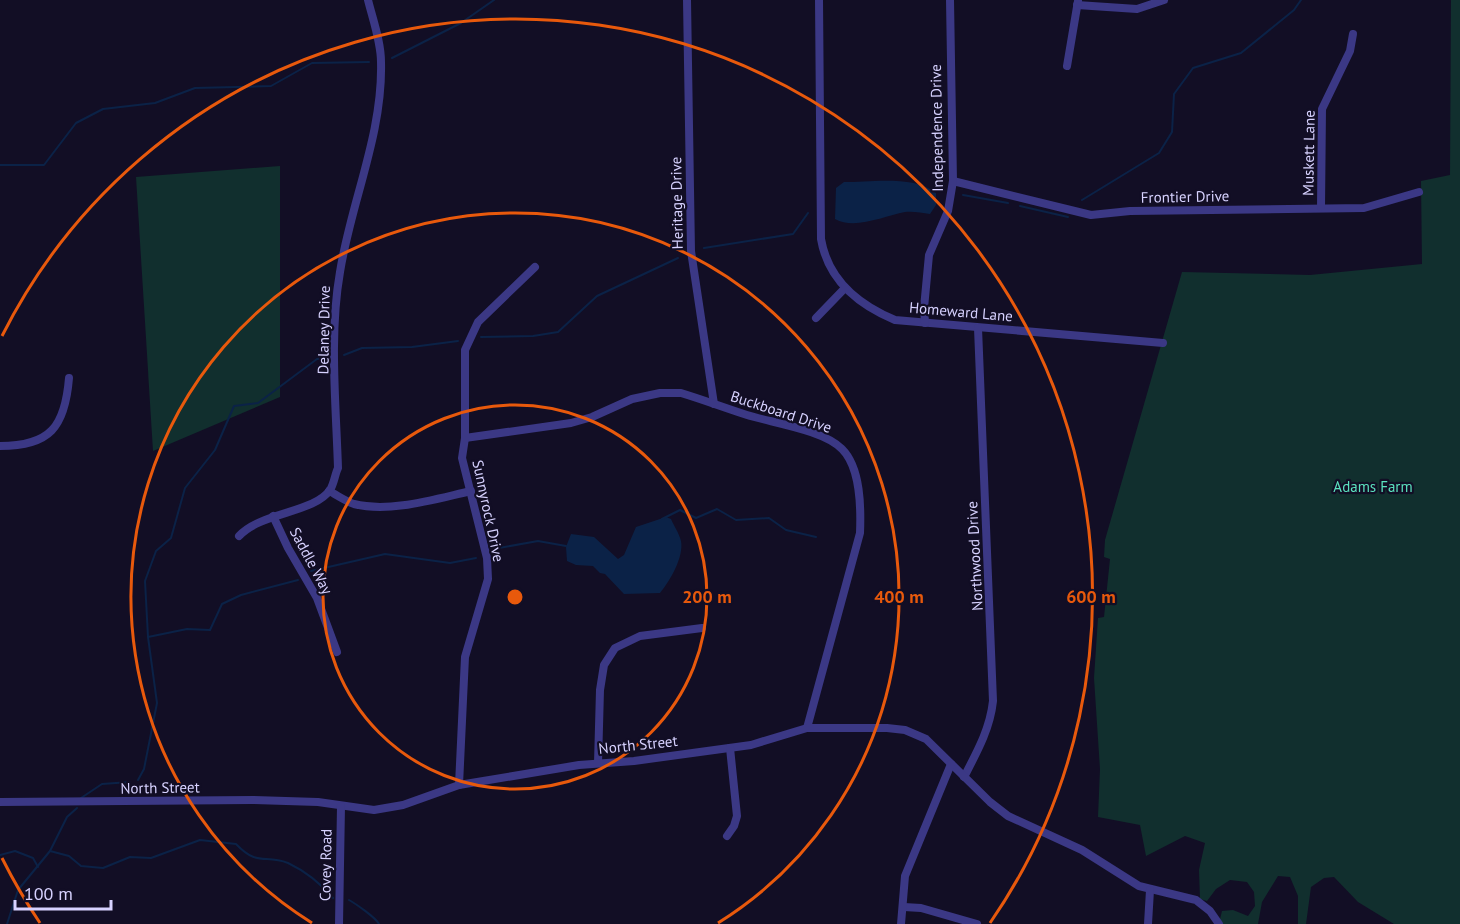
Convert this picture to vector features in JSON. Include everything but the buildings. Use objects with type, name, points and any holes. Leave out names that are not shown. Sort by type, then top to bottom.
[{"type":"street","name":"Delaney Drive","points":[[329,491],[338,468],[336,298],[347,233],[375,124],[381,81],[381,60],[368,0]]},
{"type":"street","name":"Heritage Drive","points":[[687,0],[691,251],[714,404]]},
{"type":"street","name":"Homeward Lane","points":[[819,0],[821,239],[826,259],[845,288],[866,307],[895,320],[1163,343]]},
{"type":"street","name":"Independence Drive","points":[[925,323],[924,308],[929,255],[948,212],[953,181],[950,0]]},
{"type":"street","points":[[1067,66],[1078,2],[1137,9],[1164,0]]},
{"type":"street","name":"Muskett Lane","points":[[1321,207],[1322,109],[1350,51],[1353,34]]},
{"type":"street","name":"Frontier Drive","points":[[953,181],[1091,215],[1321,207],[1364,208],[1419,192]]},
{"type":"street","name":"Sunnyrock Drive","points":[[459,784],[465,657],[488,579],[487,558],[462,458],[465,438],[465,350],[470,334],[478,322],[535,267]]},
{"type":"street","points":[[816,318],[845,288]]},
{"type":"street","name":"Northwood Drive","points":[[964,777],[991,720],[993,700],[978,328]]},
{"type":"street","points":[[0,446],[22,446],[38,441],[50,433],[66,407],[69,378]]},
{"type":"street","name":"Buckboard Drive","points":[[465,438],[571,423],[592,417],[632,399],[660,393],[681,393],[825,438],[842,449],[853,469],[860,508],[860,533],[807,728]]},
{"type":"street","points":[[239,536],[249,526],[304,507],[329,491],[348,502],[391,506],[471,491]]},
{"type":"street","name":"Saddle Way","points":[[273,516],[288,548],[317,598],[337,651]]},
{"type":"street","points":[[598,763],[600,690],[604,665],[615,648],[640,636],[702,628]]},
{"type":"street","name":"North Street","points":[[0,802],[252,800],[374,810],[398,806],[459,784],[598,763],[763,743],[807,728],[849,726],[905,730],[926,739],[1008,816],[1083,850],[1125,879],[1150,890],[1196,900],[1210,911],[1219,924]]},
{"type":"street","points":[[727,836],[737,816],[730,748]]},
{"type":"street","points":[[901,924],[903,888],[909,863],[951,764]]},
{"type":"street","name":"Covey Road","points":[[339,924],[341,806]]},
{"type":"street","points":[[1148,924],[1150,890]]},
{"type":"street","points":[[903,907],[921,908],[977,924]]},
{"type":"green space","name":"Adams Farm","points":[[1451,0],[1460,0],[1460,924],[1394,924],[1358,902],[1334,877],[1324,878],[1311,887],[1306,924],[1298,924],[1298,896],[1290,877],[1278,876],[1262,902],[1258,924],[1222,924],[1220,919],[1222,911],[1233,910],[1248,916],[1255,906],[1254,892],[1247,882],[1230,880],[1216,889],[1207,901],[1200,899],[1199,870],[1205,843],[1185,836],[1146,856],[1140,825],[1098,817],[1100,769],[1094,678],[1098,618],[1104,617],[1110,559],[1104,557],[1105,540],[1182,272],[1310,275],[1422,264],[1421,181],[1450,175]]},
{"type":"green space","points":[[280,166],[280,397],[153,451],[136,177]]},
{"type":"water","points":[[892,181],[917,184],[936,193],[936,205],[930,214],[905,212],[860,223],[843,222],[835,219],[836,188],[844,182]]},
{"type":"water","points":[[666,517],[671,519],[680,538],[681,547],[675,569],[660,593],[624,594],[605,574],[600,573],[593,566],[576,565],[567,561],[566,547],[571,534],[594,537],[618,559],[624,555],[636,527]]},
{"type":"waterway","points":[[392,58],[461,23],[494,0]]},
{"type":"waterway","points":[[1082,200],[1159,153],[1172,132],[1174,94],[1193,68],[1241,53],[1294,10],[1301,0]]},
{"type":"waterway","points":[[0,165],[44,165],[76,123],[103,109],[155,103],[195,88],[271,86],[312,63],[369,62]]},
{"type":"waterway","points":[[963,195],[1008,203]]},
{"type":"waterway","points":[[1020,206],[1068,217]]},
{"type":"waterway","points":[[704,248],[793,234],[808,213]]},
{"type":"waterway","points":[[481,337],[533,336],[558,332],[597,296],[678,258]]},
{"type":"waterway","points":[[344,355],[362,348],[412,347],[458,341]]},
{"type":"waterway","points":[[138,780],[144,769],[157,703],[148,637],[145,581],[156,551],[171,538],[185,488],[215,450],[234,406],[258,403],[317,359],[330,359]]},
{"type":"waterway","points":[[662,519],[680,510],[696,518],[717,509],[736,520],[769,518],[786,530],[816,537]]},
{"type":"waterway","points":[[499,548],[538,541],[566,546]]},
{"type":"waterway","points":[[311,571],[385,554],[450,563],[476,558]]},
{"type":"waterway","points":[[148,637],[187,629],[210,630],[222,604],[241,595],[298,580]]},
{"type":"waterway","points":[[81,798],[102,784],[130,782]]},
{"type":"waterway","points":[[7,924],[18,890],[50,851],[67,817],[77,808]]},
{"type":"waterway","points":[[50,851],[69,856],[81,866],[103,868],[130,857],[151,858],[200,840],[236,844],[256,858],[280,861],[294,866],[312,878],[333,898]]},
{"type":"waterway","points":[[0,855],[15,851],[33,858],[38,867]]},
{"type":"waterway","points":[[349,900],[370,914],[379,924]]}]
